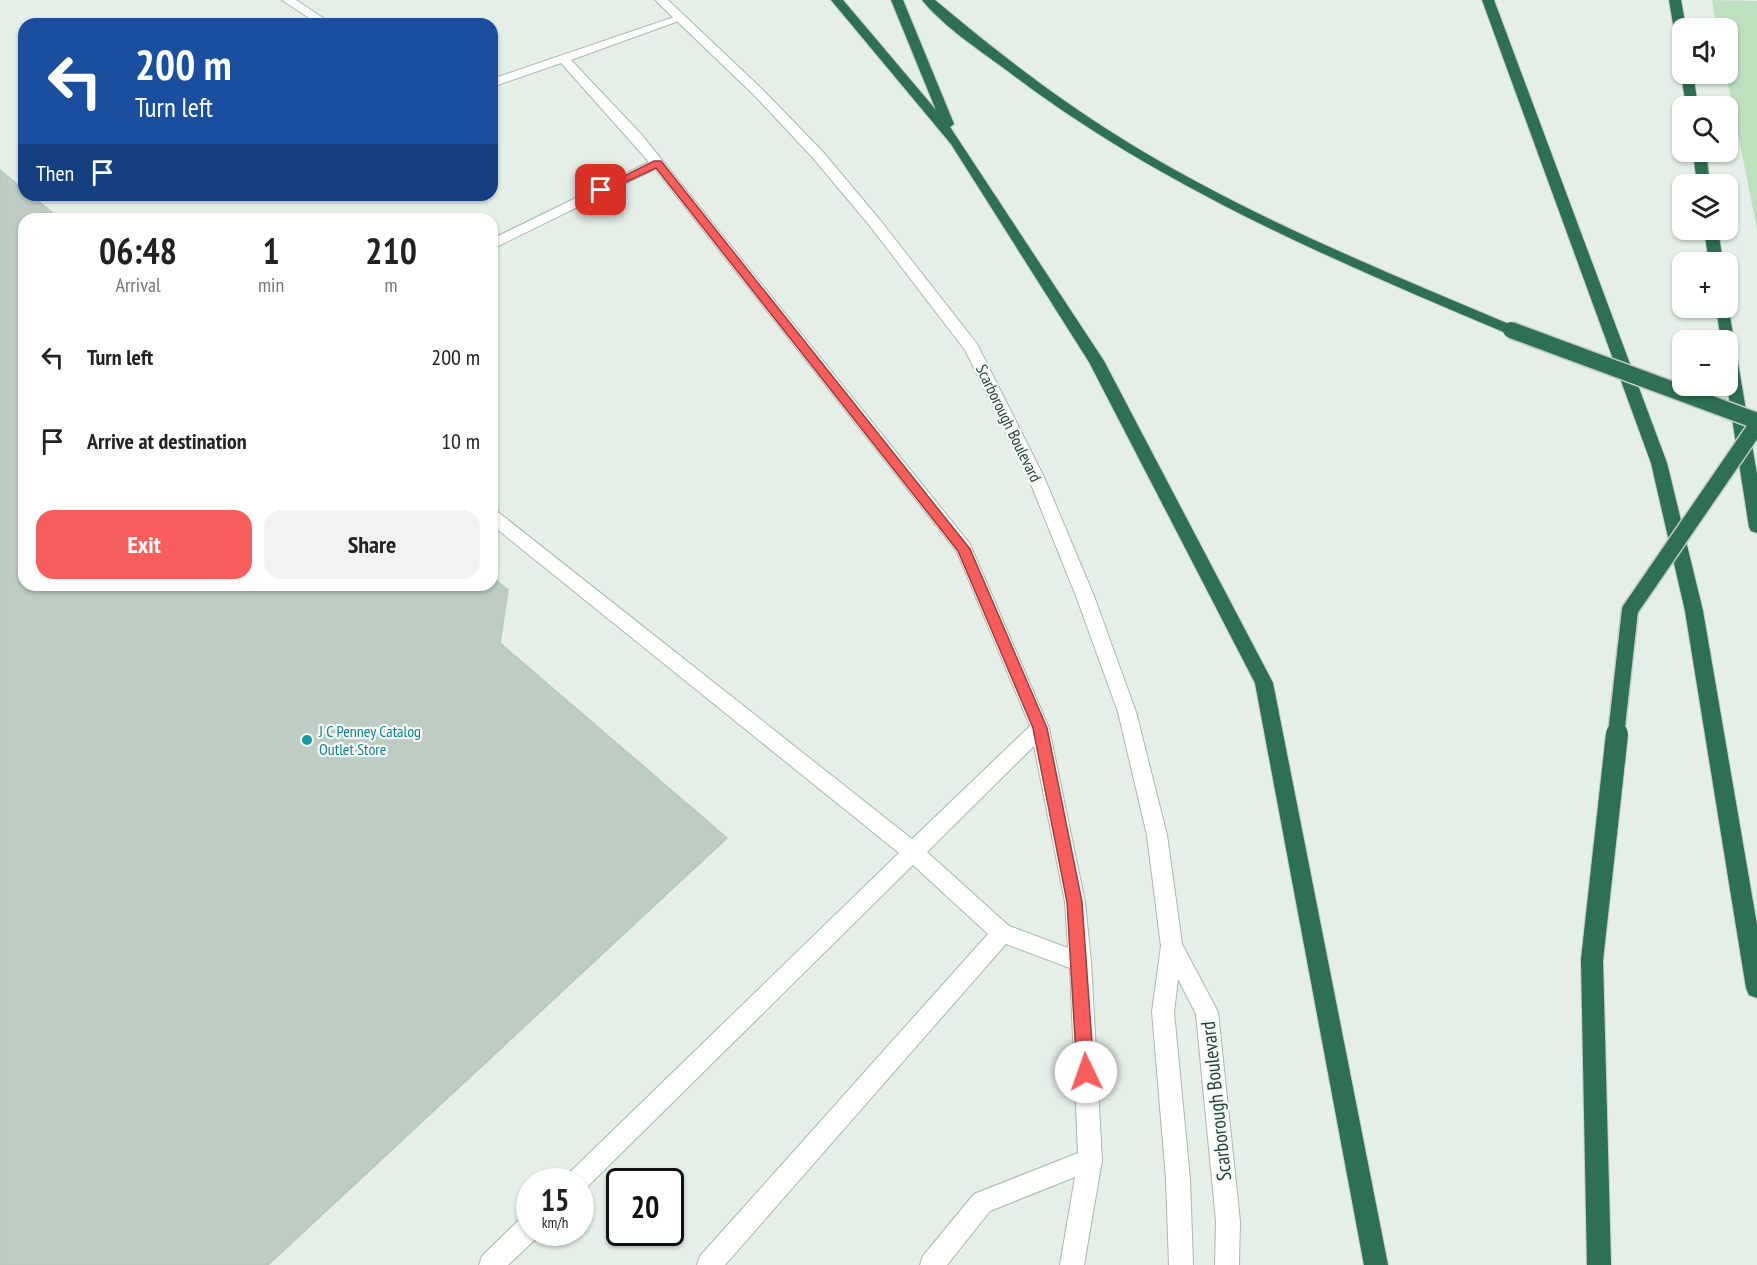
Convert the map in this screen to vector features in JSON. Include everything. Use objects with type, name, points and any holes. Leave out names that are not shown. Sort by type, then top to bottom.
[{"type":"highway","points":[[837,0],[956,142],[1096,361],[1264,683],[1376,1265]]},
{"type":"highway","points":[[897,0],[956,142]]},
{"type":"highway","points":[[928,0],[988,52],[1133,151],[1306,240],[1511,330],[1757,423],[1630,610],[1592,960],[1599,1265]]},
{"type":"highway","points":[[1488,0],[1659,463],[1694,611],[1757,988]]},
{"type":"highway","points":[[1675,0],[1678,18]]},
{"type":"highway","points":[[1725,318],[1757,527]]},
{"type":"street","points":[[288,0],[316,18]]},
{"type":"street","name":"Scarborough Boulevard","points":[[661,0],[759,93],[818,155],[882,232],[972,348],[1036,477],[1114,671],[1152,815],[1172,946],[1163,1012],[1178,1179],[1181,1265]]},
{"type":"street","points":[[498,81],[681,18]]},
{"type":"street","points":[[563,58],[657,163],[964,549],[1040,728],[1074,902],[1080,962],[1090,1160],[1072,1265]]},
{"type":"street","points":[[498,242],[657,163]]},
{"type":"street","points":[[498,521],[913,852],[1002,933],[1080,962]]},
{"type":"street","points":[[590,1168],[1040,728]]},
{"type":"street","points":[[709,1265],[1002,933]]},
{"type":"street","name":"Scarborough Boulevard","points":[[1172,946],[1207,1012],[1224,1168],[1228,1221],[1227,1265]]},
{"type":"street","points":[[932,1265],[982,1202],[1090,1160]]},
{"type":"street","points":[[491,1265],[516,1241]]},
{"type":"green space","points":[[1712,0],[1757,1],[1757,229],[1738,134],[1738,96],[1730,96],[1728,84],[1738,84],[1738,18],[1715,18]]},
{"type":"building","name":"J C Penney Catalog Outlet Store","points":[[0,170],[18,185],[18,201],[38,201],[53,213],[18,213],[18,591],[498,591],[498,582],[508,590],[500,643],[727,838],[268,1265],[0,1265]]},
{"type":"place","name":"J C Penney Catalog Outlet Store","points":[[307,740]]},
{"type":"route","points":[[601,190],[657,163],[964,549],[1040,728],[1074,902],[1086,1072]]}]
